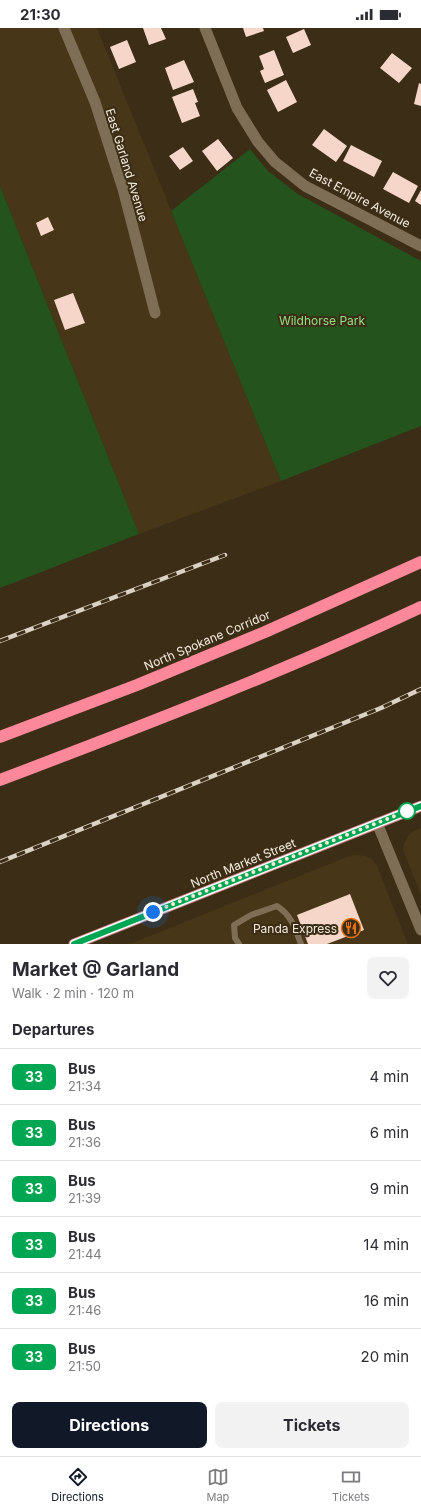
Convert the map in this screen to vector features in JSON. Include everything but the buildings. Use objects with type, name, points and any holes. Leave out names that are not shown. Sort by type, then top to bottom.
[{"type":"highway","name":"North Spokane Corridor","points":[[0,737],[258,635],[421,562]]},
{"type":"highway","points":[[0,780],[173,714],[259,679],[421,607]]},
{"type":"main road","name":"North Market Street","points":[[74,944],[421,806]]},
{"type":"street","name":"East Garland Avenue","points":[[64,28],[95,102],[122,189],[155,313]]},
{"type":"street","name":"East Empire Avenue","points":[[206,28],[237,108],[258,142],[275,162],[305,186],[421,246]]},
{"type":"street","points":[[377,823],[421,930]]},
{"type":"lane","points":[[239,944],[235,938],[234,925],[251,915],[277,906],[285,912],[293,924],[301,944]]},
{"type":"shaded area","points":[[0,28],[97,28],[281,481],[139,534],[0,186]]},
{"type":"shaded area","points":[[421,828],[421,895],[403,850],[404,843],[409,835]]},
{"type":"shaded area","points":[[357,855],[372,859],[377,866],[408,944],[130,944],[349,856]]},
{"type":"green space","name":"Wildhorse Park","points":[[250,149],[268,171],[298,194],[421,261],[421,426],[281,481],[171,211]]},
{"type":"green space","points":[[0,186],[139,534],[0,588]]},
{"type":"railway","points":[[0,641],[225,555]]},
{"type":"railway","points":[[0,862],[381,708],[421,689]]},
{"type":"bus line","name":"33","points":[[74,944],[421,806]]},
{"type":"place","name":"Panda Express","points":[[351,928]]},
{"type":"route","points":[[153,912],[407,811]]}]
